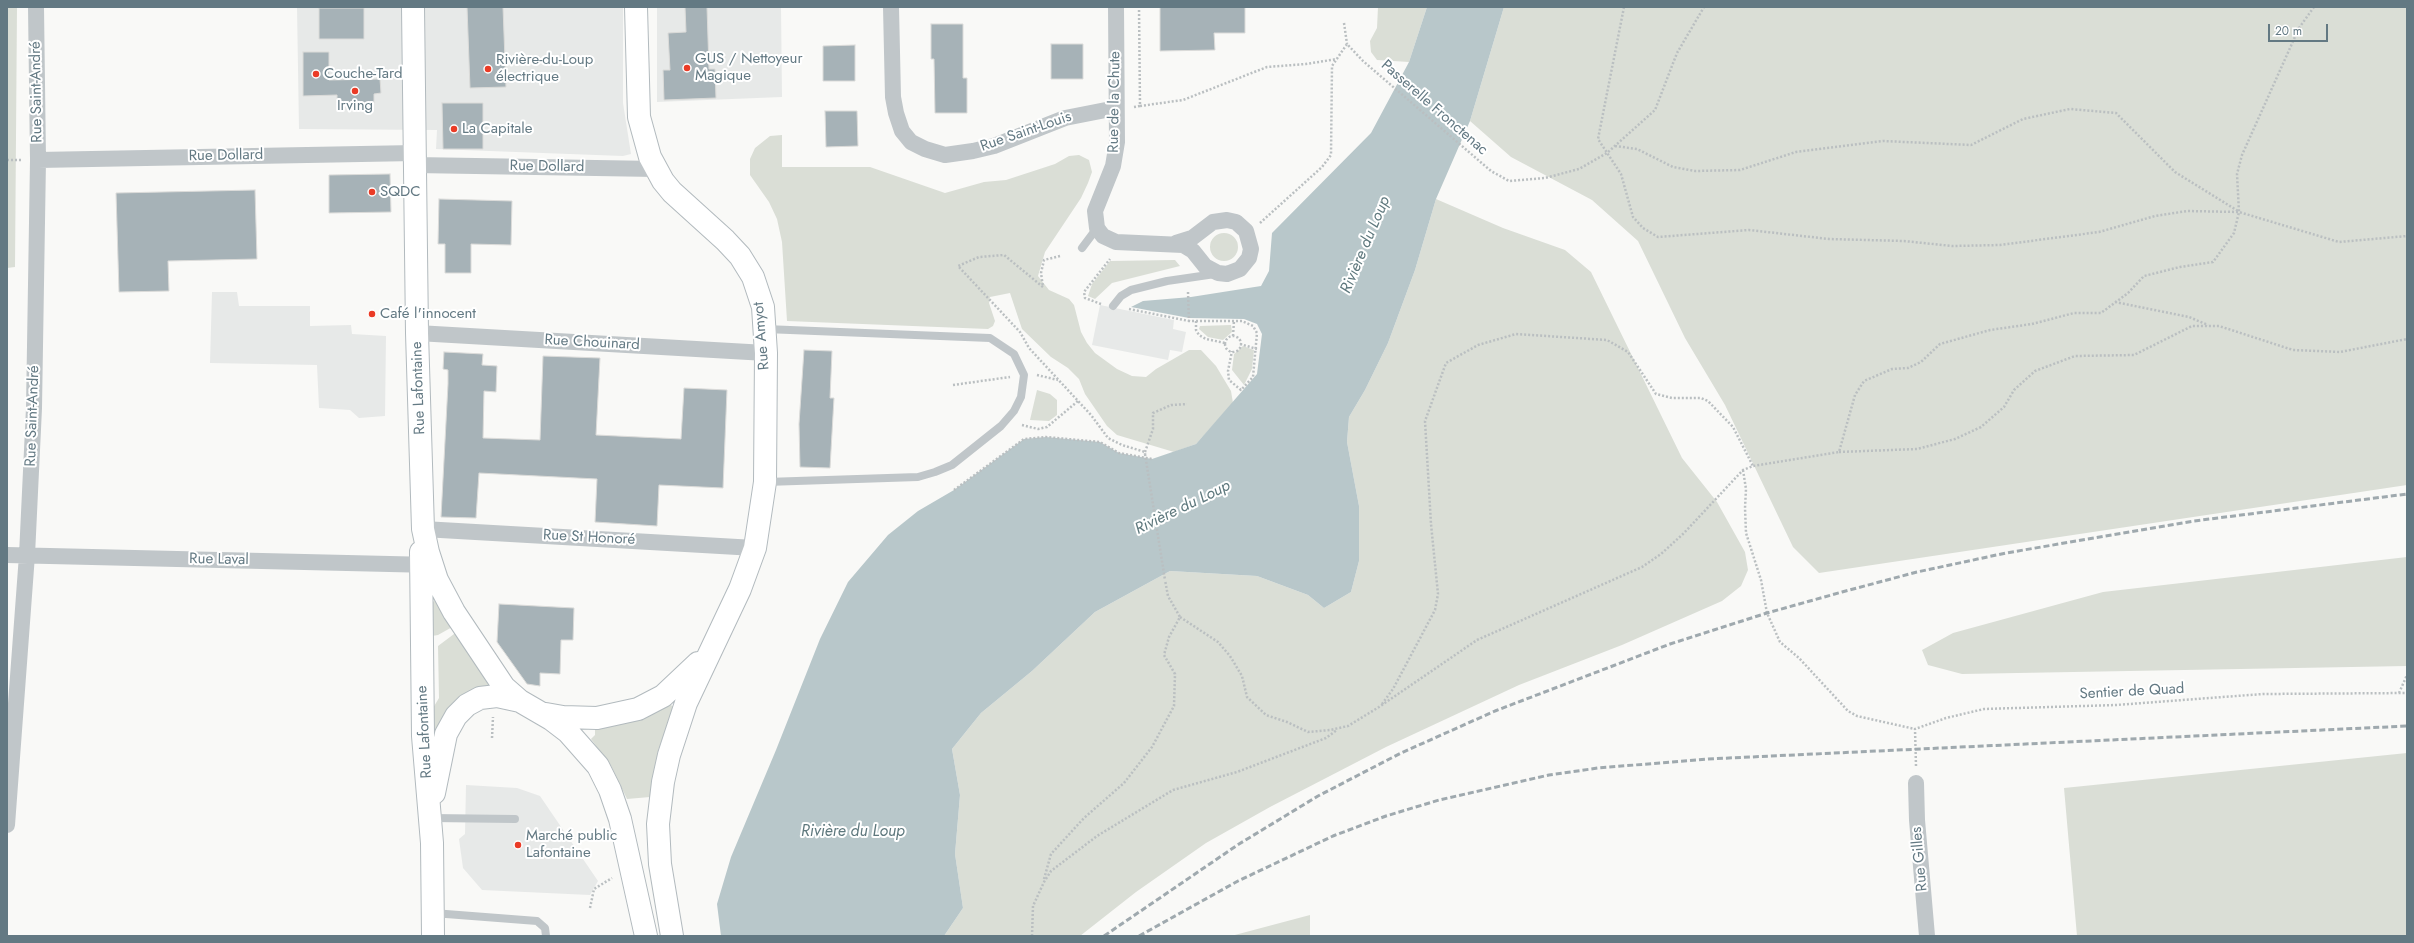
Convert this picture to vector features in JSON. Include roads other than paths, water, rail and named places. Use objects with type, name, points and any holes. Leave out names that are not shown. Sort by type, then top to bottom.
[{"type":"main road","name":"Rue Lafontaine","points":[[413,7],[418,333],[423,529],[426,565],[423,736],[430,814],[433,913],[432,936]]},
{"type":"main road","name":"Rue Amyot","points":[[636,7],[639,117],[644,139],[656,170],[663,181],[681,202],[725,240],[740,256],[753,277],[762,307],[766,353],[765,482],[755,548],[740,589],[700,670],[676,731],[662,782],[659,806],[660,864],[672,936]]},
{"type":"main road","points":[[426,565],[485,662],[504,686],[520,701],[562,726],[583,747],[598,766],[610,790],[620,819],[646,936]]},
{"type":"main road","points":[[541,713],[562,717],[597,718],[619,715],[638,709],[669,691],[709,650]]},
{"type":"main road","points":[[430,814],[446,734],[456,716],[467,705],[480,698],[501,697],[520,701]]},
{"type":"street","name":"Rue Saint-André","points":[[7,824],[27,555],[34,408],[38,160],[36,7]]},
{"type":"street","name":"Rue Saint-Louis","points":[[891,7],[893,97],[896,113],[902,131],[911,142],[925,149],[945,155],[994,146],[1065,118],[1116,108]]},
{"type":"street","name":"Rue de la Chute","points":[[1096,228],[1095,211],[1113,166],[1117,142],[1116,7]]},
{"type":"street","name":"Rue Dollard","points":[[38,160],[415,159],[656,170]]},
{"type":"street","points":[[1096,228],[1103,236],[1116,242],[1176,243],[1192,238],[1209,225],[1222,220],[1236,222],[1247,233],[1251,244],[1247,262],[1236,271],[1227,274],[1218,273],[1205,266],[1189,248],[1176,243]]},
{"type":"street","name":"Rue Chouinard","points":[[418,333],[766,353]]},
{"type":"street","name":"Rue St Honoré","points":[[423,529],[755,548]]},
{"type":"street","name":"Rue Laval","points":[[7,554],[426,565]]},
{"type":"street","name":"Rue Gilles","points":[[1916,783],[1917,820],[1927,936]]},
{"type":"lane","points":[[1082,248],[1096,228]]},
{"type":"lane","points":[[1113,306],[1121,296],[1131,290],[1167,281],[1218,273]]},
{"type":"lane","points":[[765,329],[990,338],[1014,354],[1024,375],[1020,397],[1014,411],[1001,426],[952,465],[918,477],[765,482]]},
{"type":"lane","points":[[430,814],[515,819]]},
{"type":"lane","points":[[433,913],[537,921],[545,928],[546,936]]},
{"type":"water","name":"Rivière du Loup","points":[[1427,7],[1504,7],[1470,121],[1436,199],[1415,270],[1388,343],[1365,390],[1349,417],[1347,442],[1359,506],[1359,561],[1351,592],[1324,608],[1308,595],[1257,576],[1170,571],[1095,612],[1032,671],[981,713],[952,749],[960,795],[955,854],[963,908],[944,936],[721,936],[717,904],[731,857],[776,750],[820,639],[848,582],[888,535],[918,511],[954,490],[1024,439],[1046,437],[1100,442],[1119,453],[1152,459],[1196,444],[1257,374],[1262,334],[1257,324],[1244,319],[1189,318],[1131,307],[1143,301],[1191,297],[1261,286],[1269,271],[1272,233],[1371,133],[1409,62]]},
{"type":"railway","points":[[1104,936],[1239,844],[1318,796],[1401,753],[1495,711],[1670,644],[1767,613],[1842,592],[1917,572],[2006,553],[2194,521],[2407,494]]},
{"type":"railway","points":[[1139,936],[1238,881],[1333,836],[1386,816],[1439,800],[1549,775],[1598,768],[1708,759],[2407,726]]},
{"type":"place","name":"GUS / Nettoyeur Magique","points":[[687,68]]},
{"type":"place","name":"Rivière-du-Loup électrique","points":[[488,69]]},
{"type":"place","name":"Couche-Tard","points":[[316,74]]},
{"type":"place","name":"Irving","points":[[355,91]]},
{"type":"place","name":"La Capitale","points":[[454,129]]},
{"type":"place","name":"SQDC","points":[[372,192]]},
{"type":"place","name":"Café l'innocent","points":[[372,314]]},
{"type":"place","name":"Marché public Lafontaine","points":[[518,845]]}]
